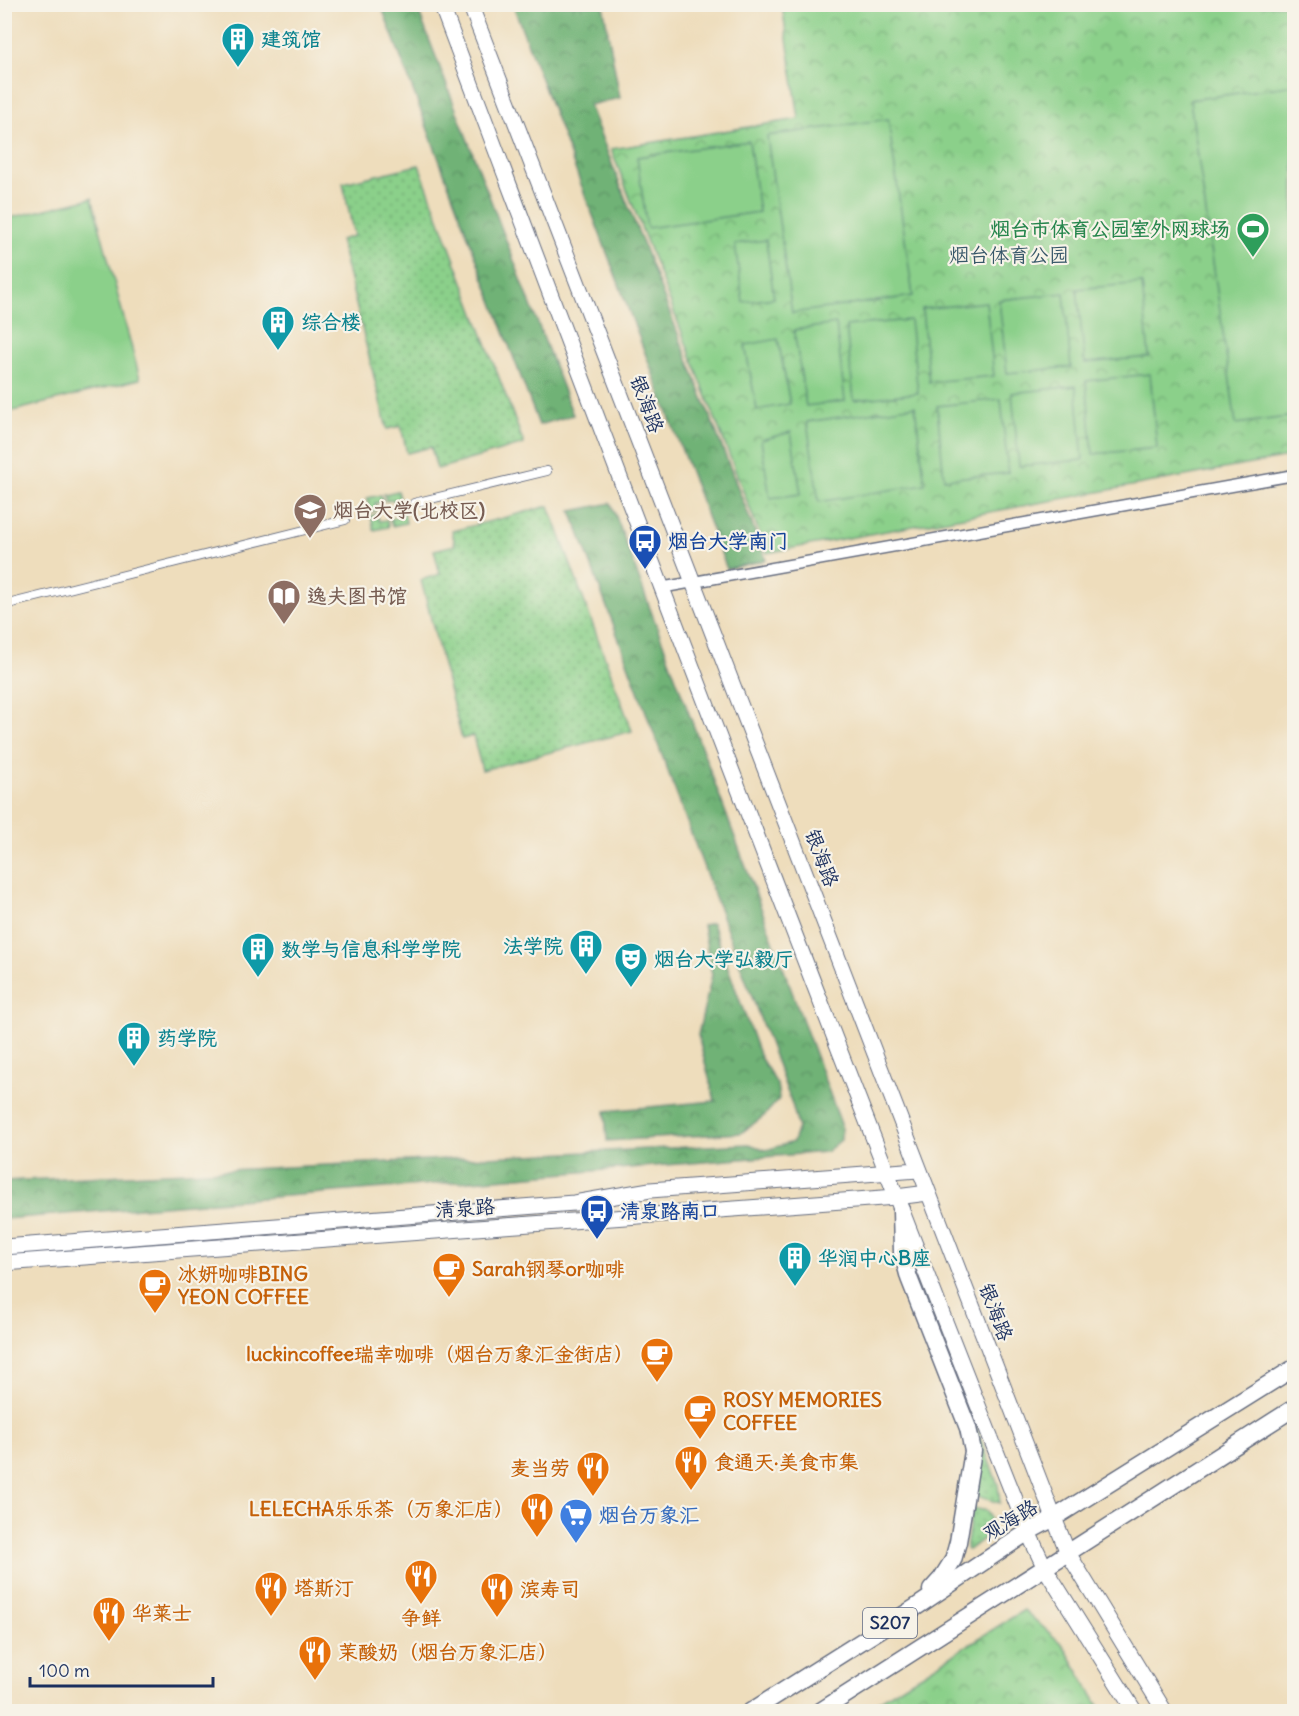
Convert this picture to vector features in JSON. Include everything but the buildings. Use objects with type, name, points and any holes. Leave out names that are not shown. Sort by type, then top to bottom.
[{"type":"main road","points":[[441,4],[660,588],[898,1204],[1028,1532],[1045,1568],[1135,1712]]},
{"type":"main road","name":"银海路","points":[[470,4],[918,1170],[1068,1553],[1165,1712]]},
{"type":"main road","name":"清泉路","points":[[4,1247],[574,1203],[650,1190],[918,1170]]},
{"type":"main road","name":"清泉路","points":[[4,1263],[898,1204],[928,1193]]},
{"type":"main road","points":[[898,1204],[902,1252],[909,1278],[968,1428],[973,1451],[953,1560],[941,1579],[916,1606]]},
{"type":"main road","name":"观海路","points":[[750,1712],[1028,1532],[1294,1368]]},
{"type":"main road","name":"S207","points":[[819,1712],[1294,1408]]},
{"type":"street","points":[[414,503],[547,471]]},
{"type":"street","points":[[660,588],[1294,476]]},
{"type":"street","points":[[4,605],[345,520]]},
{"type":"green space","points":[[381,5],[416,5],[573,415],[539,425]]},
{"type":"green space","points":[[513,5],[603,5],[620,98],[589,105],[766,560],[727,569]]},
{"type":"green space","name":"烟台体育公园","points":[[782,5],[1294,5],[1294,456],[767,553],[611,149],[799,119]]},
{"type":"green space","name":"烟台市体育公园室外网球场","points":[[1294,85],[1294,416],[1236,424],[1190,100]]},
{"type":"green space","points":[[888,119],[913,296],[792,313],[767,136]]},
{"type":"green space","points":[[749,141],[759,212],[647,228],[637,157]]},
{"type":"green space","points":[[419,165],[524,444],[437,469],[431,447],[407,453],[401,426],[387,429],[340,240],[354,236],[343,183]]},
{"type":"green space","points":[[92,198],[140,379],[5,413],[5,219]]},
{"type":"green space","points":[[766,240],[774,298],[743,302],[735,244]]},
{"type":"green space","points":[[1142,283],[1149,357],[1085,363],[1077,289]]},
{"type":"green space","points":[[1064,293],[1071,367],[1007,373],[999,300]]},
{"type":"green space","points":[[986,302],[994,376],[929,382],[922,309]]},
{"type":"green space","points":[[910,320],[918,393],[854,400],[846,326]]},
{"type":"green space","points":[[836,324],[845,401],[806,406],[794,330]]},
{"type":"green space","points":[[778,339],[790,404],[757,410],[745,345]]},
{"type":"green space","points":[[1150,374],[1157,448],[1093,454],[1086,381]]},
{"type":"green space","points":[[1076,386],[1083,460],[1019,466],[1012,393]]},
{"type":"green space","points":[[1001,399],[1008,473],[944,479],[937,406]]},
{"type":"green space","points":[[915,406],[925,484],[819,502],[807,422]]},
{"type":"green space","points":[[791,432],[801,494],[770,498],[761,440]]},
{"type":"green space","points":[[398,491],[402,505],[395,506],[394,499],[386,501],[384,494]]},
{"type":"green space","points":[[381,495],[383,502],[375,503],[377,510],[370,512],[367,498]]},
{"type":"green space","points":[[611,503],[841,1124],[841,1140],[826,1152],[5,1219],[5,1181],[749,1144],[766,1150],[793,1142],[798,1127],[792,1104],[571,511]]},
{"type":"green space","points":[[549,506],[632,731],[482,770],[473,736],[462,739],[421,580],[440,574],[434,550],[455,545],[452,531]]},
{"type":"green space","points":[[403,508],[406,523],[392,526],[390,519],[398,517],[396,510]]},
{"type":"green space","points":[[377,514],[379,521],[387,520],[388,527],[374,530],[371,516]]},
{"type":"green space","points":[[712,923],[760,1057],[777,1084],[779,1099],[764,1116],[741,1133],[607,1141],[605,1111],[715,1101],[698,1035],[712,975],[703,925]]},
{"type":"green space","points":[[921,1282],[998,1485],[1000,1503],[973,1495],[978,1459],[916,1284]]},
{"type":"green space","points":[[972,1508],[987,1511],[991,1519],[980,1528],[985,1537],[968,1550],[966,1549]]},
{"type":"green space","points":[[1024,1610],[1063,1645],[1102,1711],[863,1711]]},
{"type":"place","name":"建筑馆","points":[[238,68]]},
{"type":"place","name":"烟台市体育公园室外网球场","points":[[1253,258]]},
{"type":"place","name":"综合楼","points":[[278,351]]},
{"type":"place","name":"烟台大学(北校区)","points":[[310,539]]},
{"type":"place","name":"烟台大学南门","points":[[645,570]]},
{"type":"place","name":"逸夫图书馆","points":[[284,625]]},
{"type":"place","name":"法学院","points":[[586,975]]},
{"type":"place","name":"数学与信息科学学院","points":[[258,978]]},
{"type":"place","name":"烟台大学弘毅厅","points":[[631,988]]},
{"type":"place","name":"药学院","points":[[134,1067]]},
{"type":"place","name":"清泉路南口","points":[[597,1240]]},
{"type":"place","name":"华润中心B座","points":[[795,1287]]},
{"type":"place","name":"Sarah钢琴or咖啡","points":[[449,1298]]},
{"type":"place","name":"冰妍咖啡BING YEON COFFEE","points":[[155,1314]]},
{"type":"place","name":"luckincoffee瑞幸咖啡（烟台万象汇金街店）","points":[[657,1383]]},
{"type":"place","name":"ROSY MEMORIES COFFEE","points":[[700,1440]]},
{"type":"place","name":"食通天·美食市集","points":[[691,1491]]},
{"type":"place","name":"麦当劳","points":[[593,1497]]},
{"type":"place","name":"LELECHA乐乐茶（万象汇店）","points":[[537,1538]]},
{"type":"place","name":"烟台万象汇","points":[[576,1544]]},
{"type":"place","name":"争鲜","points":[[421,1605]]},
{"type":"place","name":"塔斯汀","points":[[271,1617]]},
{"type":"place","name":"滨寿司","points":[[497,1618]]},
{"type":"place","name":"华莱士","points":[[109,1642]]},
{"type":"place","name":"茉酸奶（烟台万象汇店）","points":[[315,1681]]}]
